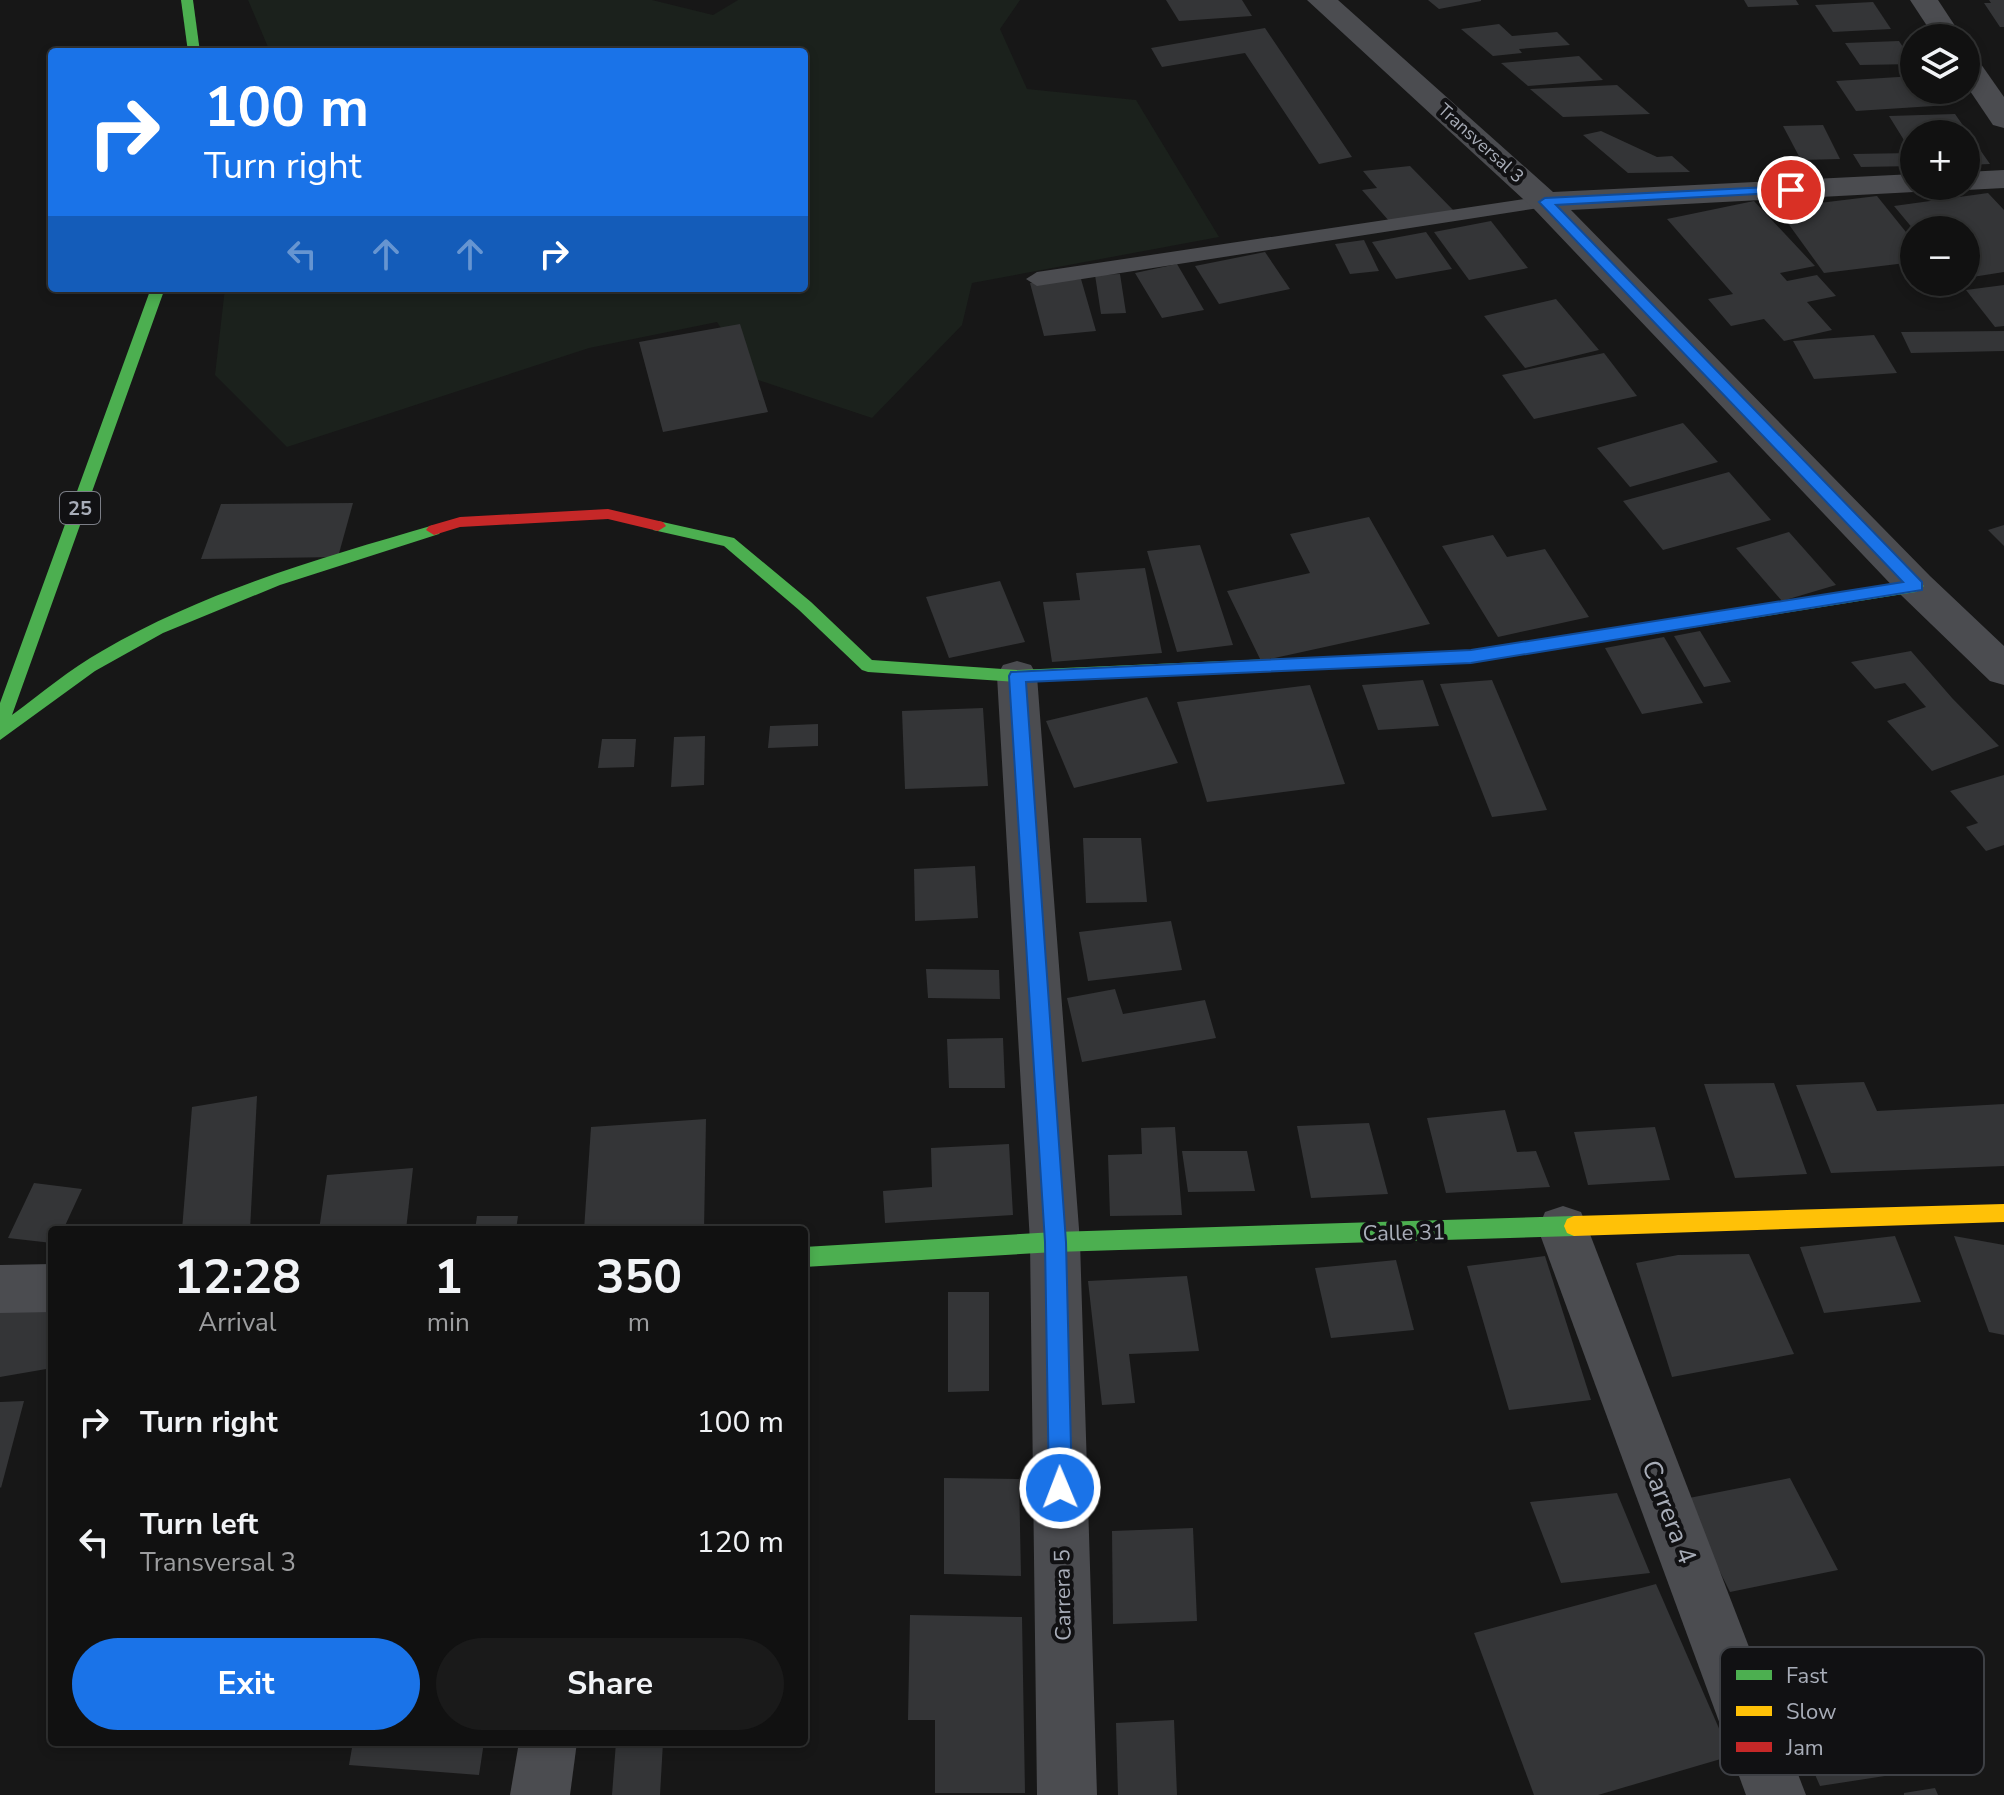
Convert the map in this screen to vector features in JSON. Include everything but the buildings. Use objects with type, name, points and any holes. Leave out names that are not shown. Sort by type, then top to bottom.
[{"type":"main road","points":[[187,0],[193,48]]},
{"type":"main road","name":"25","points":[[0,726],[157,292]]},
{"type":"main road","points":[[0,733],[118,649],[236,595],[328,561],[460,522],[608,514],[729,542],[805,606],[868,666],[1017,676],[1471,657],[1916,586]]},
{"type":"main road","name":"Calle 31","points":[[808,1257],[1055,1242],[1563,1229],[2004,1213]]},
{"type":"street","name":"Transversal 3","points":[[1321,0],[1545,202],[1916,586],[2004,670]]},
{"type":"street","points":[[1356,0],[1380,52]]},
{"type":"street","points":[[1924,0],[1940,24]]},
{"type":"street","points":[[1980,84],[2004,119]]},
{"type":"street","points":[[1980,180],[2004,179]]},
{"type":"street","points":[[1545,202],[1900,184]]},
{"type":"street","name":"Carrera 5","points":[[1017,676],[1055,1242],[1067,1795]]},
{"type":"street","name":"Carrera 4","points":[[1563,1229],[1720,1647]]},
{"type":"street","points":[[0,1289],[48,1288]]},
{"type":"street","points":[[540,1795],[547,1746]]},
{"type":"street","name":"Carrera 4","points":[[1768,1775],[1776,1795]]},
{"type":"lane","points":[[1037,279],[1545,202]]},
{"type":"shaded area","points":[[248,0],[652,0],[713,15],[738,0],[1020,0],[1000,29],[1027,89],[1136,100],[1219,237],[972,283],[962,325],[872,418],[755,379],[717,322],[589,348],[287,447],[215,375],[225,292],[808,292],[808,48],[268,47]]},
{"type":"traffic: fast","points":[[187,0],[193,48]]},
{"type":"traffic: fast","points":[[0,726],[157,292]]},
{"type":"traffic: fast","points":[[658,526],[729,542],[805,606],[868,666],[1017,676],[1271,665]]},
{"type":"traffic: fast","points":[[0,733],[89,667],[158,629],[274,581],[434,530]]},
{"type":"traffic: fast","points":[[1552,644],[1916,586]]},
{"type":"traffic: fast","points":[[808,1257],[1055,1242],[1574,1226]]},
{"type":"traffic: slow","points":[[1271,665],[1471,657],[1552,644]]},
{"type":"traffic: slow","points":[[1574,1226],[2004,1213]]},
{"type":"traffic: jam","points":[[434,530],[460,522],[608,514],[658,526]]},
{"type":"route","points":[[1060,1488],[1055,1242],[1017,676],[1471,657],[1916,586],[1545,202],[1791,190]]}]
